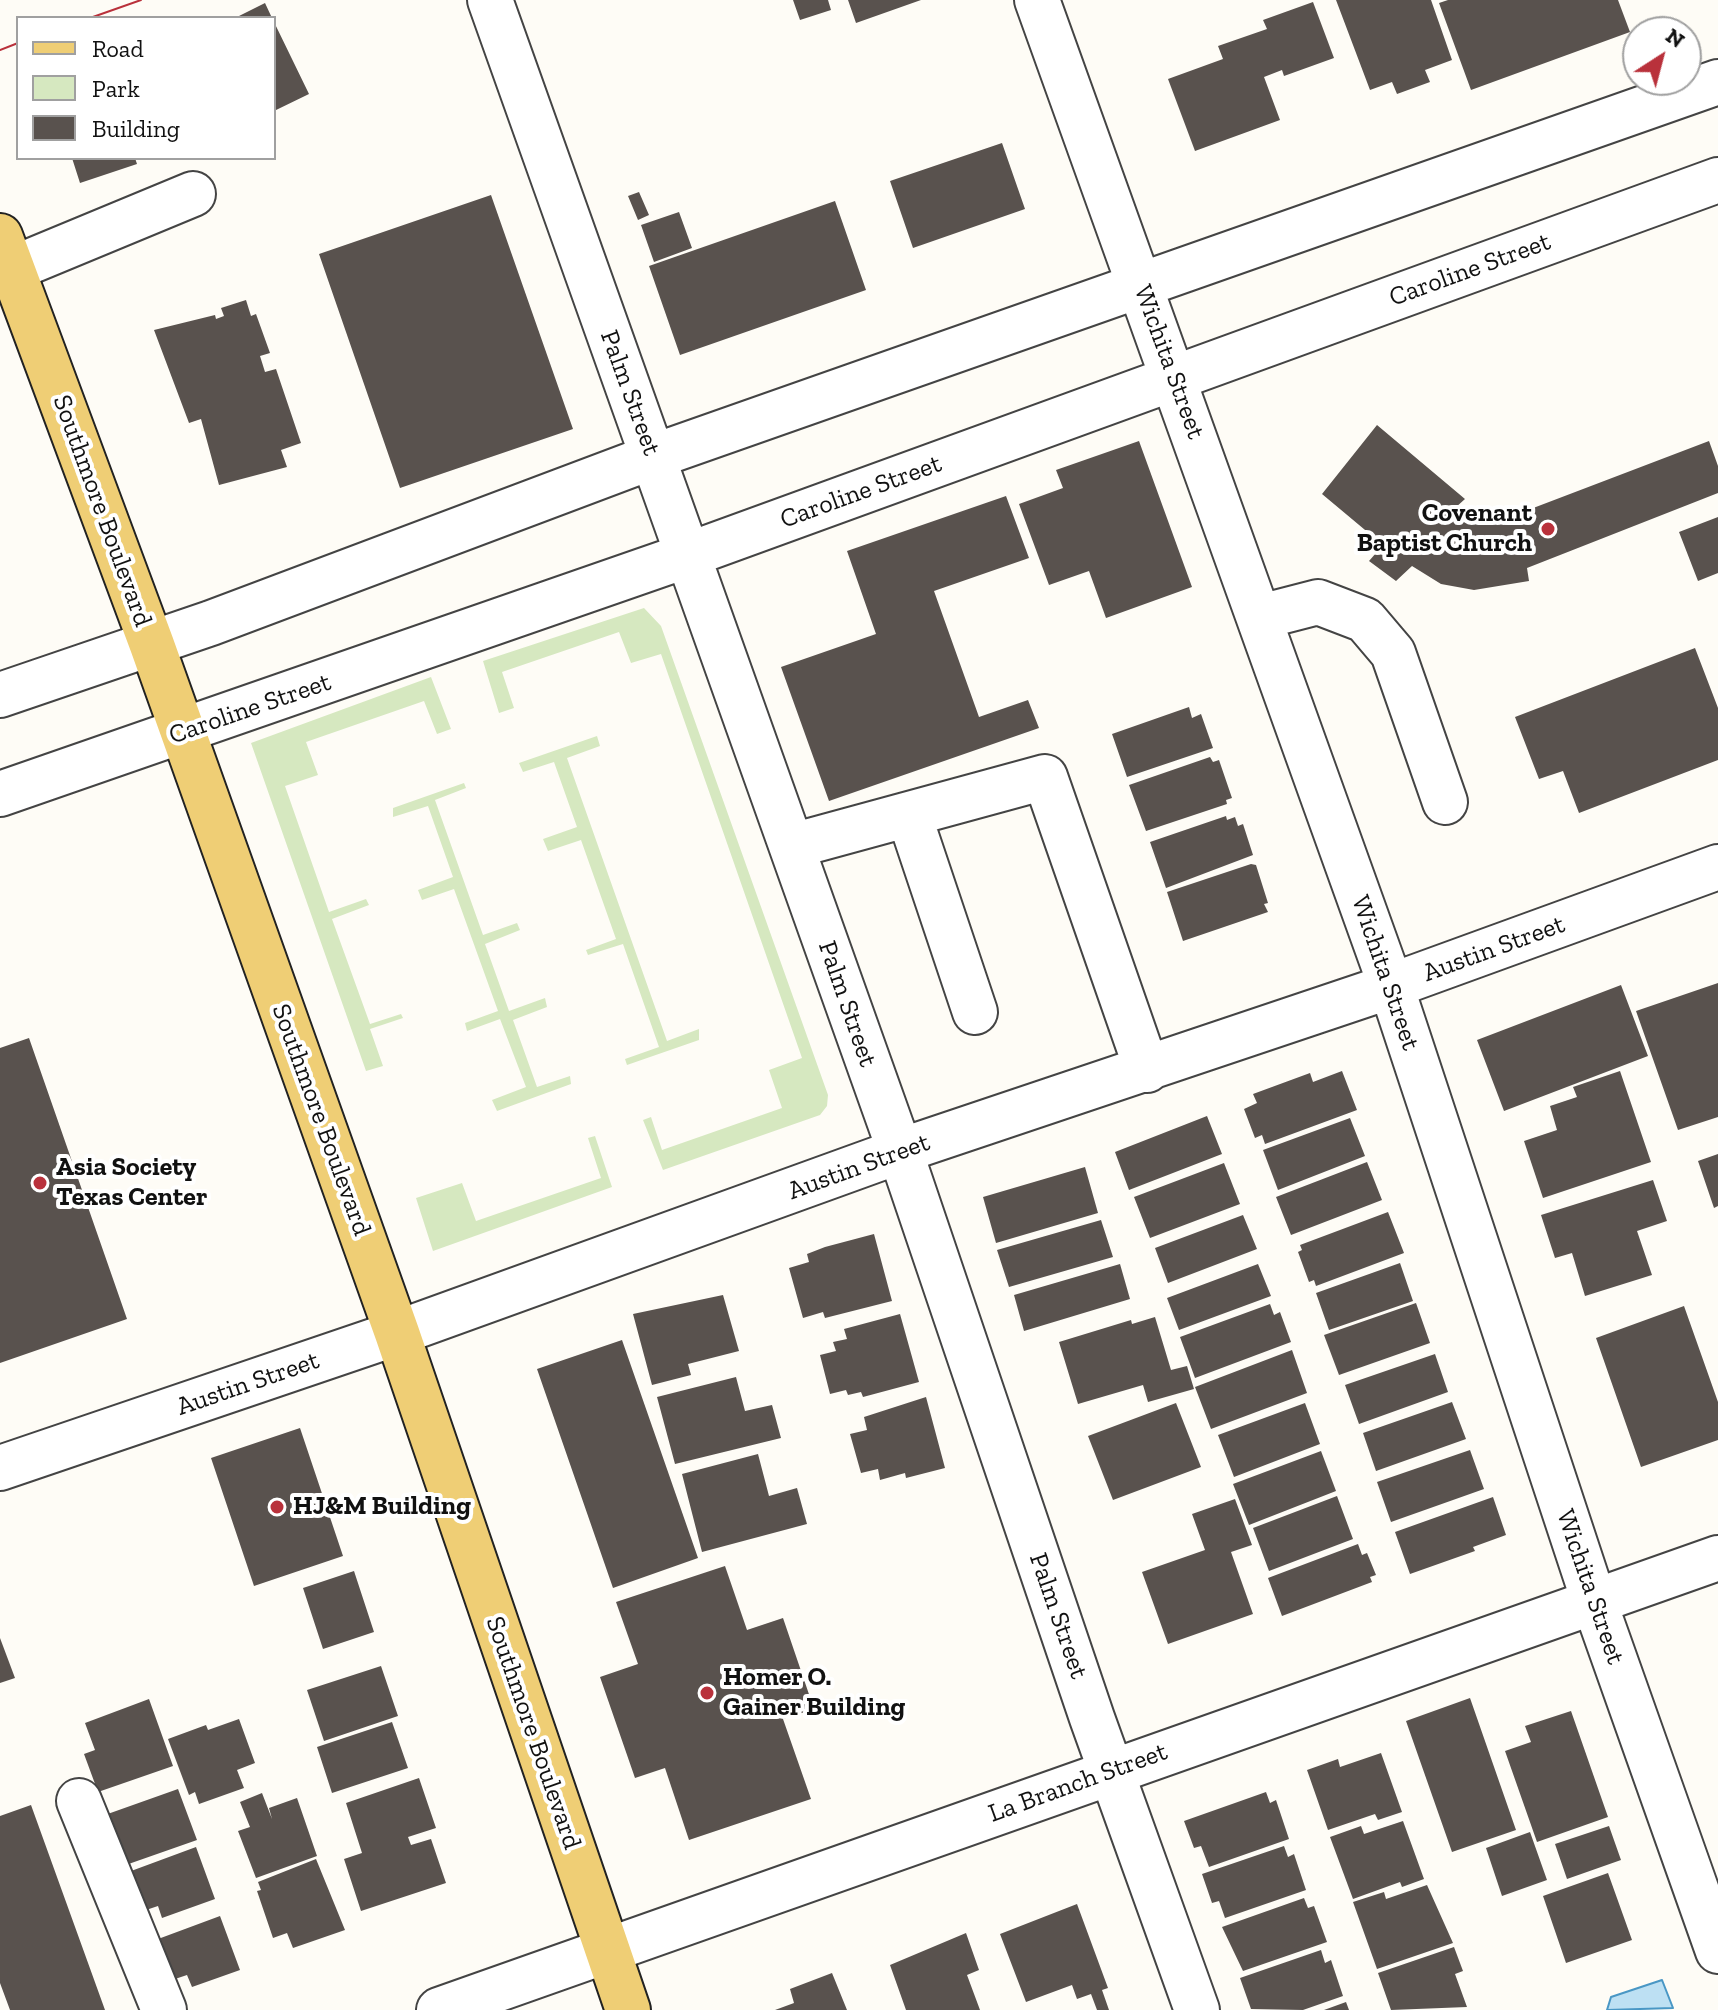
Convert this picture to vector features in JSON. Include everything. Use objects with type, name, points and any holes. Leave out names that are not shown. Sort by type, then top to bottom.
[{"type":"main road","name":"Southmore Boulevard","points":[[6,252],[152,645],[397,1333],[628,2010]]},
{"type":"street","name":"Palm Street","points":[[490,0],[900,1151],[1111,1771],[1197,2010]]},
{"type":"street","name":"Wichita Street","points":[[1037,0],[1142,284],[1391,986],[1594,1601],[1718,1951]]},
{"type":"street","points":[[0,695],[152,645],[652,457],[1718,82]]},
{"type":"street","name":"Caroline Street","points":[[0,794],[183,733],[688,555],[1718,180]]},
{"type":"street","points":[[6,252],[193,194]]},
{"type":"street","points":[[1260,617],[1318,602],[1365,620],[1393,653],[1445,802]]},
{"type":"street","points":[[792,846],[1045,777],[1147,1070]]},
{"type":"street","points":[[909,815],[975,1012]]},
{"type":"street","name":"Austin Street","points":[[0,1468],[397,1333],[900,1151],[1391,986],[1718,867]]},
{"type":"street","name":"La Branch Street","points":[[439,2010],[1718,1558]]},
{"type":"street","points":[[79,1801],[164,2010]]},
{"type":"green space","points":[[644,608],[661,626],[828,1095],[827,1106],[820,1115],[663,1170],[643,1120],[651,1117],[662,1150],[782,1108],[769,1070],[802,1058],[661,654],[631,663],[619,632],[502,672],[514,708],[499,713],[483,661]]},
{"type":"green space","points":[[431,677],[451,729],[437,734],[424,701],[306,742],[318,775],[285,786],[329,912],[366,899],[369,905],[332,919],[370,1024],[401,1014],[403,1018],[370,1029],[383,1066],[366,1071],[251,743]]},
{"type":"green space","points":[[597,736],[600,746],[567,758],[667,1041],[699,1029],[699,1040],[627,1065],[625,1059],[659,1047],[623,944],[588,955],[586,950],[616,939],[581,840],[548,851],[543,839],[577,827],[554,762],[523,772],[519,763]]},
{"type":"green space","points":[[464,783],[466,788],[435,800],[483,935],[517,923],[520,930],[485,944],[509,1011],[545,998],[547,1007],[513,1020],[537,1087],[570,1076],[571,1084],[497,1111],[492,1100],[526,1087],[500,1019],[467,1031],[465,1023],[498,1011],[454,889],[422,900],[418,890],[453,877],[428,806],[393,817],[393,808]]},
{"type":"green space","points":[[595,1136],[612,1187],[433,1251],[416,1198],[462,1183],[476,1221],[601,1178],[588,1138]]},
{"type":"water","points":[[1662,1980],[1673,2008],[1607,2010],[1611,1997]]},
{"type":"building","points":[[793,0],[828,0],[831,10],[800,20]]},
{"type":"building","points":[[848,0],[921,0],[856,23]]},
{"type":"building","points":[[1336,0],[1431,0],[1452,60],[1425,70],[1430,82],[1397,94],[1392,82],[1370,90]]},
{"type":"building","points":[[1448,0],[1618,0],[1624,16],[1622,35],[1471,90],[1439,3]]},
{"type":"building","points":[[1313,2],[1334,58],[1284,76],[1282,70],[1264,77],[1280,120],[1195,151],[1168,79],[1223,59],[1218,46],[1267,29],[1263,20]]},
{"type":"building","points":[[265,3],[271,16],[239,16]]},
{"type":"building","points":[[276,26],[309,94],[276,110]]},
{"type":"building","points":[[1002,143],[1025,209],[913,248],[890,181]]},
{"type":"building","points":[[73,160],[136,160],[137,164],[80,183]]},
{"type":"building","points":[[639,192],[649,215],[638,220],[628,196]]},
{"type":"building","points":[[491,195],[573,429],[400,488],[319,254]]},
{"type":"building","points":[[835,201],[866,290],[680,355],[649,266]]},
{"type":"building","points":[[679,212],[692,248],[654,262],[641,225]]},
{"type":"building","points":[[246,300],[251,316],[256,314],[270,353],[260,356],[265,372],[276,369],[301,443],[281,450],[287,467],[219,485],[201,419],[189,423],[154,330],[215,315],[216,319],[224,316],[221,308]]},
{"type":"building","points":[[1377,425],[1465,499],[1455,508],[1469,518],[1484,521],[1507,518],[1709,441],[1718,466],[1718,493],[1527,568],[1529,581],[1474,590],[1441,584],[1412,566],[1396,581],[1369,561],[1383,545],[1322,494]]},
{"type":"building","points":[[1139,441],[1192,587],[1106,618],[1089,571],[1049,585],[1019,504],[1063,488],[1056,470]]},
{"type":"building","points":[[1006,496],[1029,558],[934,591],[979,717],[1028,700],[1039,728],[829,801],[781,667],[876,634],[847,551]]},
{"type":"building","points":[[1718,517],[1718,573],[1698,581],[1679,532]]},
{"type":"building","points":[[1695,648],[1718,708],[1718,760],[1579,813],[1563,771],[1539,779],[1515,717]]},
{"type":"building","points":[[1189,707],[1192,718],[1201,714],[1213,748],[1127,777],[1112,734]]},
{"type":"building","points":[[1210,757],[1213,762],[1219,760],[1232,798],[1226,800],[1227,804],[1146,831],[1129,785]]},
{"type":"building","points":[[1226,816],[1227,820],[1235,817],[1238,826],[1243,824],[1253,855],[1166,888],[1150,842]]},
{"type":"building","points":[[1251,864],[1256,865],[1268,912],[1183,941],[1167,892]]},
{"type":"building","points":[[1718,983],[1718,1117],[1678,1130],[1636,1011]]},
{"type":"building","points":[[1621,985],[1648,1056],[1504,1111],[1477,1040]]},
{"type":"building","name":"Asia Society Texas Center","points":[[29,1038],[127,1319],[0,1363],[0,1048]]},
{"type":"building","points":[[1342,1071],[1357,1110],[1265,1144],[1262,1135],[1255,1138],[1244,1109],[1257,1103],[1253,1094],[1310,1073],[1313,1082]]},
{"type":"building","points":[[1620,1071],[1651,1162],[1543,1198],[1524,1141],[1557,1130],[1550,1106],[1577,1097],[1573,1087]]},
{"type":"building","points":[[1207,1116],[1222,1154],[1129,1190],[1115,1152]]},
{"type":"building","points":[[1350,1118],[1365,1156],[1278,1190],[1263,1150]]},
{"type":"building","points":[[1718,1154],[1718,1206],[1714,1208],[1698,1161]]},
{"type":"building","points":[[1367,1162],[1382,1200],[1291,1235],[1276,1197]]},
{"type":"building","points":[[1224,1163],[1240,1204],[1150,1238],[1134,1197]]},
{"type":"building","points":[[1085,1167],[1098,1213],[996,1243],[983,1197]]},
{"type":"building","points":[[1653,1180],[1667,1221],[1637,1231],[1652,1275],[1585,1296],[1572,1253],[1555,1258],[1541,1215]]},
{"type":"building","points":[[1388,1212],[1404,1253],[1316,1286],[1314,1280],[1309,1282],[1298,1252],[1302,1250],[1300,1245]]},
{"type":"building","points":[[1243,1215],[1257,1249],[1168,1283],[1155,1248]]},
{"type":"building","points":[[1101,1220],[1113,1257],[1009,1287],[997,1250]]},
{"type":"building","points":[[874,1234],[892,1301],[825,1318],[823,1312],[803,1318],[789,1268],[809,1262],[807,1254]]},
{"type":"building","points":[[1400,1263],[1413,1301],[1329,1330],[1316,1293]]},
{"type":"building","points":[[1120,1264],[1130,1299],[1024,1331],[1014,1295]]},
{"type":"building","points":[[1258,1264],[1271,1296],[1179,1330],[1167,1298]]},
{"type":"building","points":[[723,1295],[739,1351],[688,1364],[691,1375],[652,1385],[633,1314]]},
{"type":"building","points":[[1416,1303],[1430,1343],[1339,1375],[1324,1335]]},
{"type":"building","points":[[1270,1304],[1274,1315],[1280,1312],[1291,1342],[1195,1378],[1180,1337]]},
{"type":"building","points":[[1684,1306],[1718,1402],[1718,1440],[1641,1467],[1596,1338]]},
{"type":"building","points":[[900,1314],[919,1382],[863,1397],[861,1392],[848,1395],[846,1390],[830,1394],[820,1355],[836,1351],[833,1342],[847,1339],[844,1329]]},
{"type":"building","points":[[1155,1317],[1171,1370],[1187,1366],[1194,1389],[1148,1402],[1143,1385],[1078,1404],[1059,1342],[1131,1320],[1132,1324]]},
{"type":"building","points":[[622,1340],[698,1558],[613,1588],[537,1369]]},
{"type":"building","points":[[1292,1350],[1307,1393],[1211,1429],[1195,1387]]},
{"type":"building","points":[[1435,1354],[1448,1392],[1359,1424],[1345,1385]]},
{"type":"building","points":[[736,1377],[745,1411],[772,1405],[781,1438],[675,1464],[657,1397]]},
{"type":"building","points":[[926,1397],[945,1468],[906,1478],[905,1473],[880,1480],[878,1469],[861,1473],[850,1434],[867,1430],[864,1417]]},
{"type":"building","points":[[1452,1402],[1466,1439],[1376,1471],[1363,1433]]},
{"type":"building","points":[[1176,1403],[1201,1467],[1113,1500],[1088,1436]]},
{"type":"building","points":[[1305,1403],[1320,1444],[1234,1477],[1218,1435]]},
{"type":"building","name":"HJ&M Building","points":[[300,1428],[343,1556],[254,1586],[211,1458]]},
{"type":"building","points":[[1470,1450],[1484,1489],[1391,1522],[1377,1482]]},
{"type":"building","points":[[1321,1451],[1336,1491],[1249,1525],[1233,1484]]},
{"type":"building","points":[[758,1454],[769,1496],[797,1488],[807,1524],[702,1552],[682,1474]]},
{"type":"building","points":[[1337,1496],[1353,1539],[1269,1571],[1253,1528]]},
{"type":"building","points":[[1493,1497],[1506,1535],[1473,1547],[1475,1551],[1410,1574],[1395,1532]]},
{"type":"building","points":[[1235,1499],[1252,1545],[1231,1552],[1253,1614],[1168,1644],[1142,1572],[1205,1550],[1192,1514]]},
{"type":"building","points":[[1358,1544],[1362,1555],[1367,1553],[1376,1575],[1370,1577],[1372,1582],[1282,1616],[1268,1578]]},
{"type":"building","name":"Homer O. Gainer Building","points":[[725,1566],[747,1630],[783,1618],[814,1709],[783,1719],[811,1799],[689,1840],[665,1768],[635,1778],[600,1677],[638,1664],[616,1602]]},
{"type":"building","points":[[354,1571],[374,1632],[323,1649],[303,1588]]},
{"type":"building","points":[[0,1638],[15,1678],[0,1683]]},
{"type":"building","points":[[381,1666],[398,1716],[324,1741],[307,1690]]},
{"type":"building","points":[[1470,1698],[1516,1830],[1452,1852],[1406,1721]]},
{"type":"building","points":[[149,1699],[173,1766],[98,1792],[84,1754],[95,1750],[85,1723]]},
{"type":"building","points":[[1571,1711],[1608,1817],[1537,1842],[1505,1751],[1531,1742],[1525,1726]]},
{"type":"building","points":[[239,1719],[255,1763],[237,1770],[244,1788],[199,1804],[195,1792],[189,1795],[168,1739],[206,1725],[208,1730]]},
{"type":"building","points":[[392,1722],[408,1768],[332,1793],[317,1747]]},
{"type":"building","points":[[1381,1753],[1402,1812],[1378,1820],[1375,1814],[1328,1830],[1307,1770],[1338,1759],[1340,1767]]},
{"type":"building","points":[[419,1778],[436,1828],[408,1837],[411,1845],[431,1839],[446,1883],[361,1911],[344,1859],[362,1853],[346,1803]]},
{"type":"building","points":[[178,1789],[197,1840],[120,1867],[102,1816]]},
{"type":"building","points":[[1266,1792],[1270,1803],[1276,1800],[1289,1839],[1209,1867],[1201,1846],[1194,1848],[1184,1821]]},
{"type":"building","points":[[262,1793],[272,1819],[269,1808],[297,1798],[317,1856],[256,1878],[238,1831],[250,1827],[240,1802]]},
{"type":"building","points":[[31,1805],[105,2010],[10,2010],[0,1983],[0,1816]]},
{"type":"building","points":[[1403,1821],[1424,1879],[1402,1887],[1400,1882],[1353,1899],[1330,1837],[1361,1826],[1364,1834]]},
{"type":"building","points":[[1609,1826],[1621,1860],[1567,1879],[1555,1844]]},
{"type":"building","points":[[1530,1832],[1547,1880],[1502,1896],[1486,1848]]},
{"type":"building","points":[[1284,1846],[1288,1857],[1294,1854],[1306,1890],[1225,1918],[1219,1901],[1212,1903],[1202,1874]]},
{"type":"building","points":[[196,1847],[215,1899],[162,1918],[158,1906],[137,1913],[123,1874]]},
{"type":"building","points":[[316,1859],[345,1930],[293,1948],[287,1933],[273,1938],[257,1891],[261,1890],[258,1882]]},
{"type":"building","points":[[1608,1873],[1632,1940],[1566,1963],[1543,1896]]},
{"type":"building","points":[[1427,1885],[1453,1943],[1377,1969],[1353,1902],[1384,1892],[1386,1899]]},
{"type":"building","points":[[1304,1898],[1308,1908],[1314,1906],[1327,1942],[1243,1971],[1222,1927]]},
{"type":"building","points":[[1077,1904],[1108,1988],[1102,1990],[1109,2010],[1097,2010],[1091,1994],[1077,1999],[1072,1985],[1026,2002],[1000,1934]]},
{"type":"building","points":[[220,1916],[240,1970],[192,1987],[187,1975],[166,1982],[150,1942]]},
{"type":"building","points":[[966,1933],[979,1970],[967,1975],[980,2010],[906,2010],[890,1965]]},
{"type":"building","points":[[1454,1947],[1463,1971],[1455,1974],[1467,2007],[1391,2010],[1378,1973]]},
{"type":"building","points":[[1321,1950],[1325,1963],[1331,1960],[1343,1996],[1303,2010],[1251,2009],[1240,1978]]},
{"type":"building","points":[[832,1973],[847,2010],[775,2010],[794,2003],[790,1989]]},
{"type":"building","points":[[1346,2002],[1349,2010],[1324,2010]]},
{"type":"tram line","points":[[96,16],[141,0]]},
{"type":"tram line","points":[[0,50],[16,44]]},
{"type":"place","name":"Covenant Baptist Church","points":[[1548,529]]},
{"type":"place","name":"Asia Society Texas Center","points":[[40,1183]]},
{"type":"place","name":"HJ&M Building","points":[[277,1507]]},
{"type":"place","name":"Homer O. Gainer Building","points":[[707,1693]]}]
